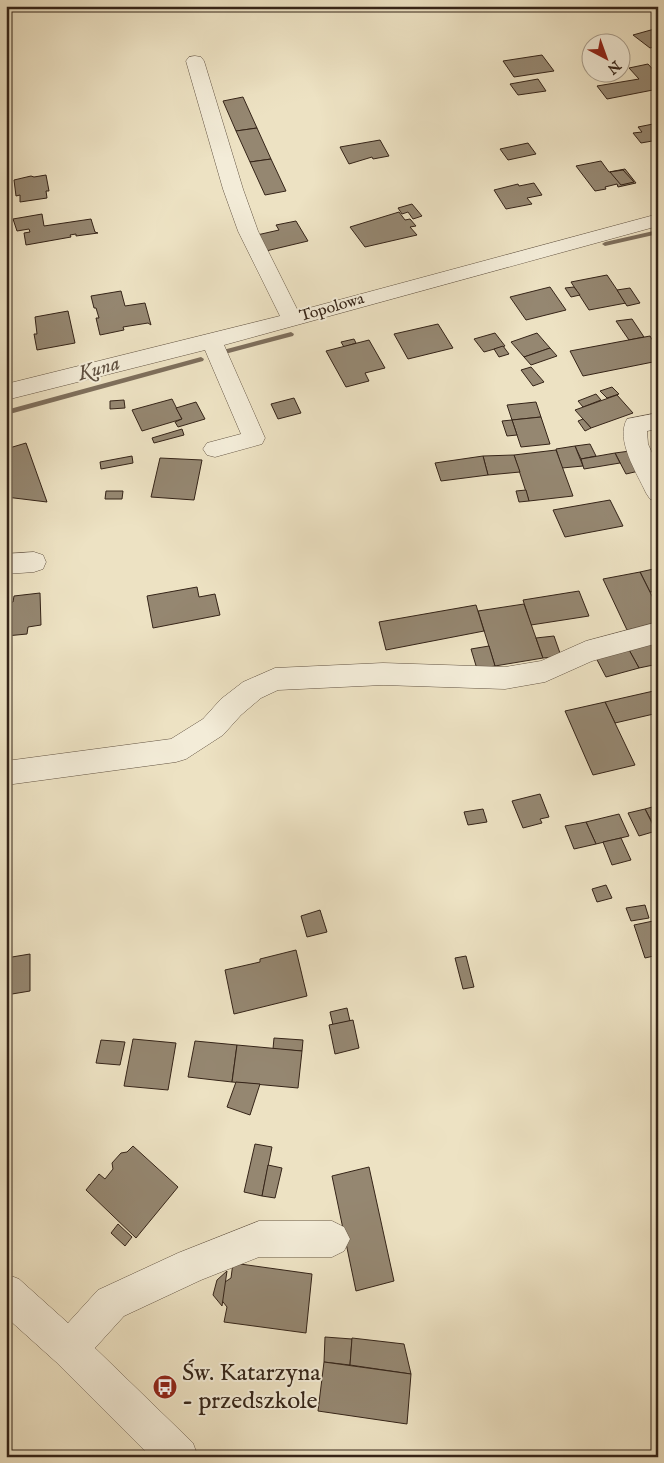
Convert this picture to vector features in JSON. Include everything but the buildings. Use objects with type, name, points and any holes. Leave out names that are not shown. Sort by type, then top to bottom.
[{"type":"street","points":[[195,61],[233,190],[248,231],[292,319]]},
{"type":"street","name":"Topolowa","points":[[6,392],[212,341],[658,220]]},
{"type":"street","points":[[212,341],[254,438],[215,449]]},
{"type":"street","points":[[658,420],[635,425],[636,444],[658,493]]},
{"type":"street","points":[[6,564],[34,562]]},
{"type":"street","points":[[6,773],[176,750],[213,728],[232,707],[252,690],[275,679],[383,674],[505,678],[545,671],[586,652],[658,632]]},
{"type":"street","points":[[69,1349],[111,1303],[191,1266],[259,1239],[332,1239]]},
{"type":"street","points":[[6,1292],[69,1349],[179,1457]]},
{"type":"waterway","name":"Kuna","points":[[605,244],[658,232]]},
{"type":"waterway","name":"Kuna","points":[[225,352],[291,334]]},
{"type":"waterway","name":"Kuna","points":[[6,413],[201,359]]},
{"type":"place","name":"Św. Katarzyna - przedszkole","points":[[165,1387]]}]
